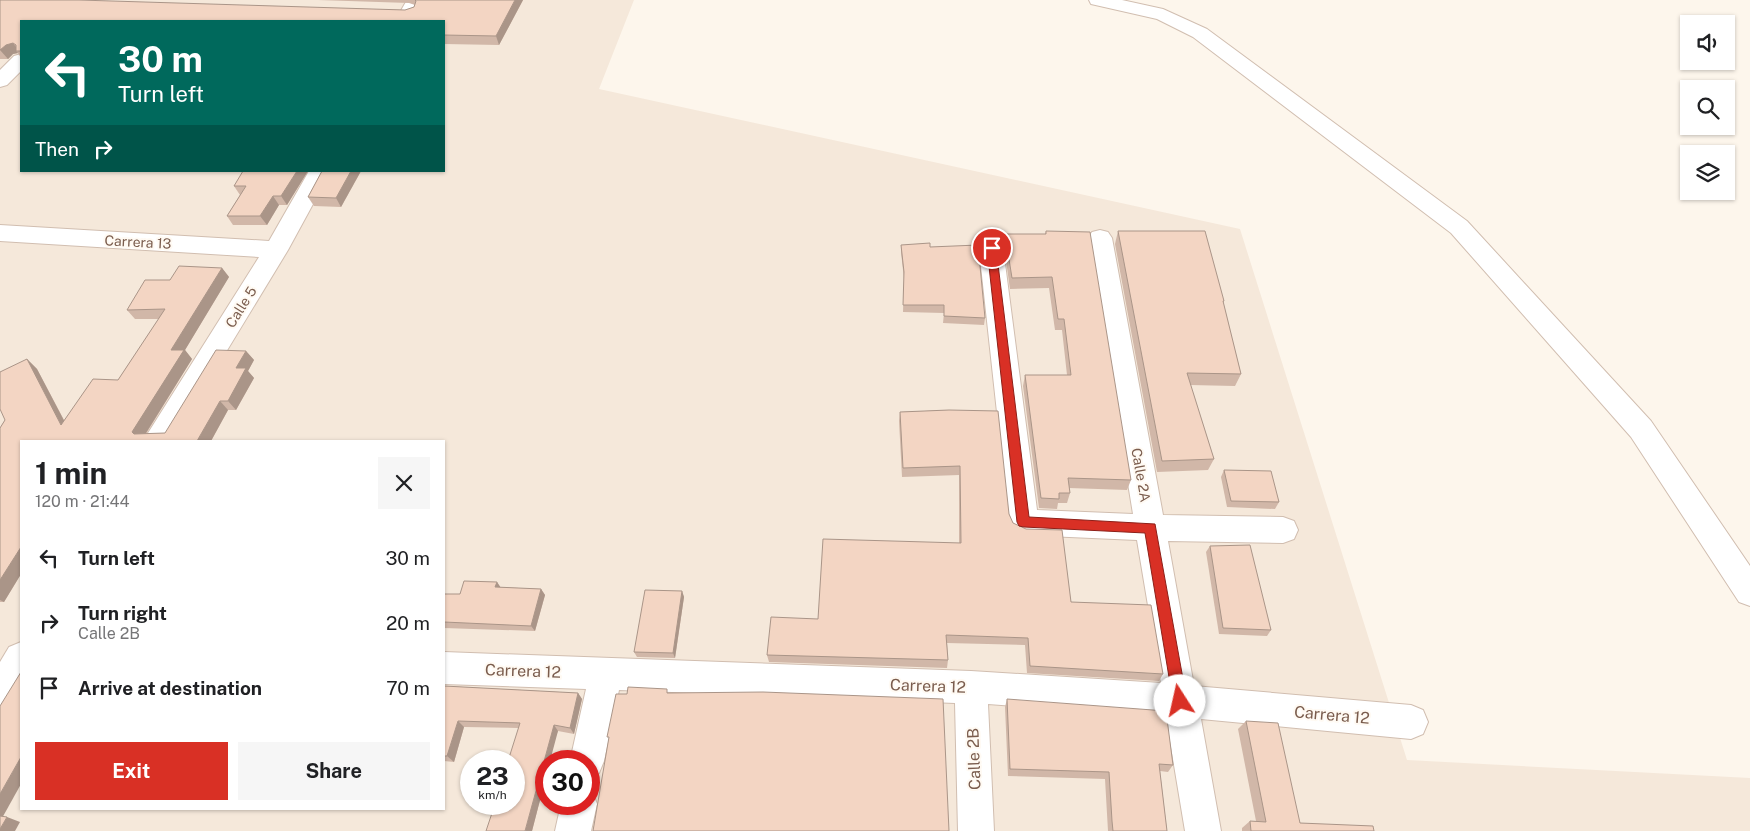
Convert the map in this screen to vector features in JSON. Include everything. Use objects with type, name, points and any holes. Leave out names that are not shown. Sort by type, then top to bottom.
[{"type":"street","points":[[1098,0],[1163,14],[1200,33],[1459,227],[1642,429],[1750,592]]},
{"type":"street","points":[[0,81],[20,61]]},
{"type":"street","name":"Calle 5","points":[[158,440],[276,250],[319,172]]},
{"type":"street","name":"Carrera 13","points":[[0,234],[276,250]]},
{"type":"street","name":"Calle 2A","points":[[1100,238],[1203,831]]},
{"type":"street","points":[[992,248],[1024,522],[1150,528],[1283,530]]},
{"type":"street","points":[[0,653],[20,654]]},
{"type":"street","points":[[0,692],[20,660]]},
{"type":"street","name":"Carrera 12","points":[[445,668],[971,687],[1180,701],[1412,722]]},
{"type":"street","points":[[589,750],[606,674]]},
{"type":"street","name":"Calle 2B","points":[[971,687],[976,831]]},
{"type":"street","points":[[573,831],[576,815]]},
{"type":"shaded area","points":[[0,0],[634,0],[599,89],[1240,229],[1407,760],[1750,778],[1750,831],[0,831]]},
{"type":"building","points":[[0,0],[79,0],[405,10],[414,7],[415,0],[515,0],[496,36],[445,35],[445,20],[20,20],[20,51],[16,51],[16,45],[13,43],[6,45],[0,50]]},
{"type":"building","points":[[242,172],[296,172],[281,196],[273,196],[260,216],[227,216],[246,186],[234,186]]},
{"type":"building","points":[[321,172],[350,172],[336,198],[308,197]]},
{"type":"building","points":[[1046,231],[1090,232],[1131,480],[1068,478],[1070,493],[1059,493],[1059,499],[1041,498],[1025,375],[1071,375],[1064,319],[1058,319],[1052,277],[1012,278],[1005,234],[1046,234]]},
{"type":"building","points":[[1118,231],[1205,231],[1241,374],[1187,373],[1214,459],[1162,461]]},
{"type":"building","points":[[930,243],[930,247],[978,245],[985,318],[944,316],[944,305],[903,305],[904,272],[901,245]]},
{"type":"building","points":[[179,266],[222,268],[171,350],[184,350],[132,432],[134,434],[165,433],[216,350],[246,351],[236,368],[246,368],[228,401],[220,401],[198,440],[20,440],[20,549],[0,580],[0,428],[5,420],[0,409],[0,372],[27,359],[61,425],[93,379],[118,380],[165,309],[127,310],[145,280],[170,280]]},
{"type":"building","points":[[998,411],[1009,514],[1013,523],[1026,529],[1062,530],[1071,602],[1151,605],[1163,674],[1030,666],[1028,638],[946,635],[948,660],[767,655],[771,617],[818,619],[823,539],[961,543],[960,466],[903,468],[900,412]]},
{"type":"building","points":[[1224,470],[1271,471],[1279,502],[1231,501]]},
{"type":"building","points":[[1250,545],[1271,630],[1223,628],[1210,546]]},
{"type":"building","points":[[464,581],[497,582],[495,587],[541,589],[531,626],[445,622],[445,594],[460,594]]},
{"type":"building","points":[[645,590],[682,591],[673,653],[634,652]]},
{"type":"building","points":[[20,674],[20,759],[0,794],[0,706]]},
{"type":"building","points":[[445,686],[578,693],[570,728],[554,725],[547,750],[535,750],[535,794],[525,831],[486,831],[491,815],[525,815],[525,750],[511,750],[520,723],[458,721],[447,756],[445,756]]},
{"type":"building","points":[[628,687],[667,689],[667,693],[763,692],[943,699],[949,831],[593,831],[596,815],[600,815],[600,790],[609,737],[607,737],[616,694],[627,694]]},
{"type":"building","points":[[1007,699],[1166,711],[1173,765],[1159,764],[1167,831],[1113,831],[1109,772],[1010,769]]},
{"type":"building","points":[[1246,721],[1278,723],[1300,823],[1373,826],[1374,831],[1251,831],[1250,821],[1266,822]]},
{"type":"building","points":[[0,816],[7,817],[0,829]]},
{"type":"route","points":[[992,248],[1024,522],[1150,528],[1180,701]]}]
